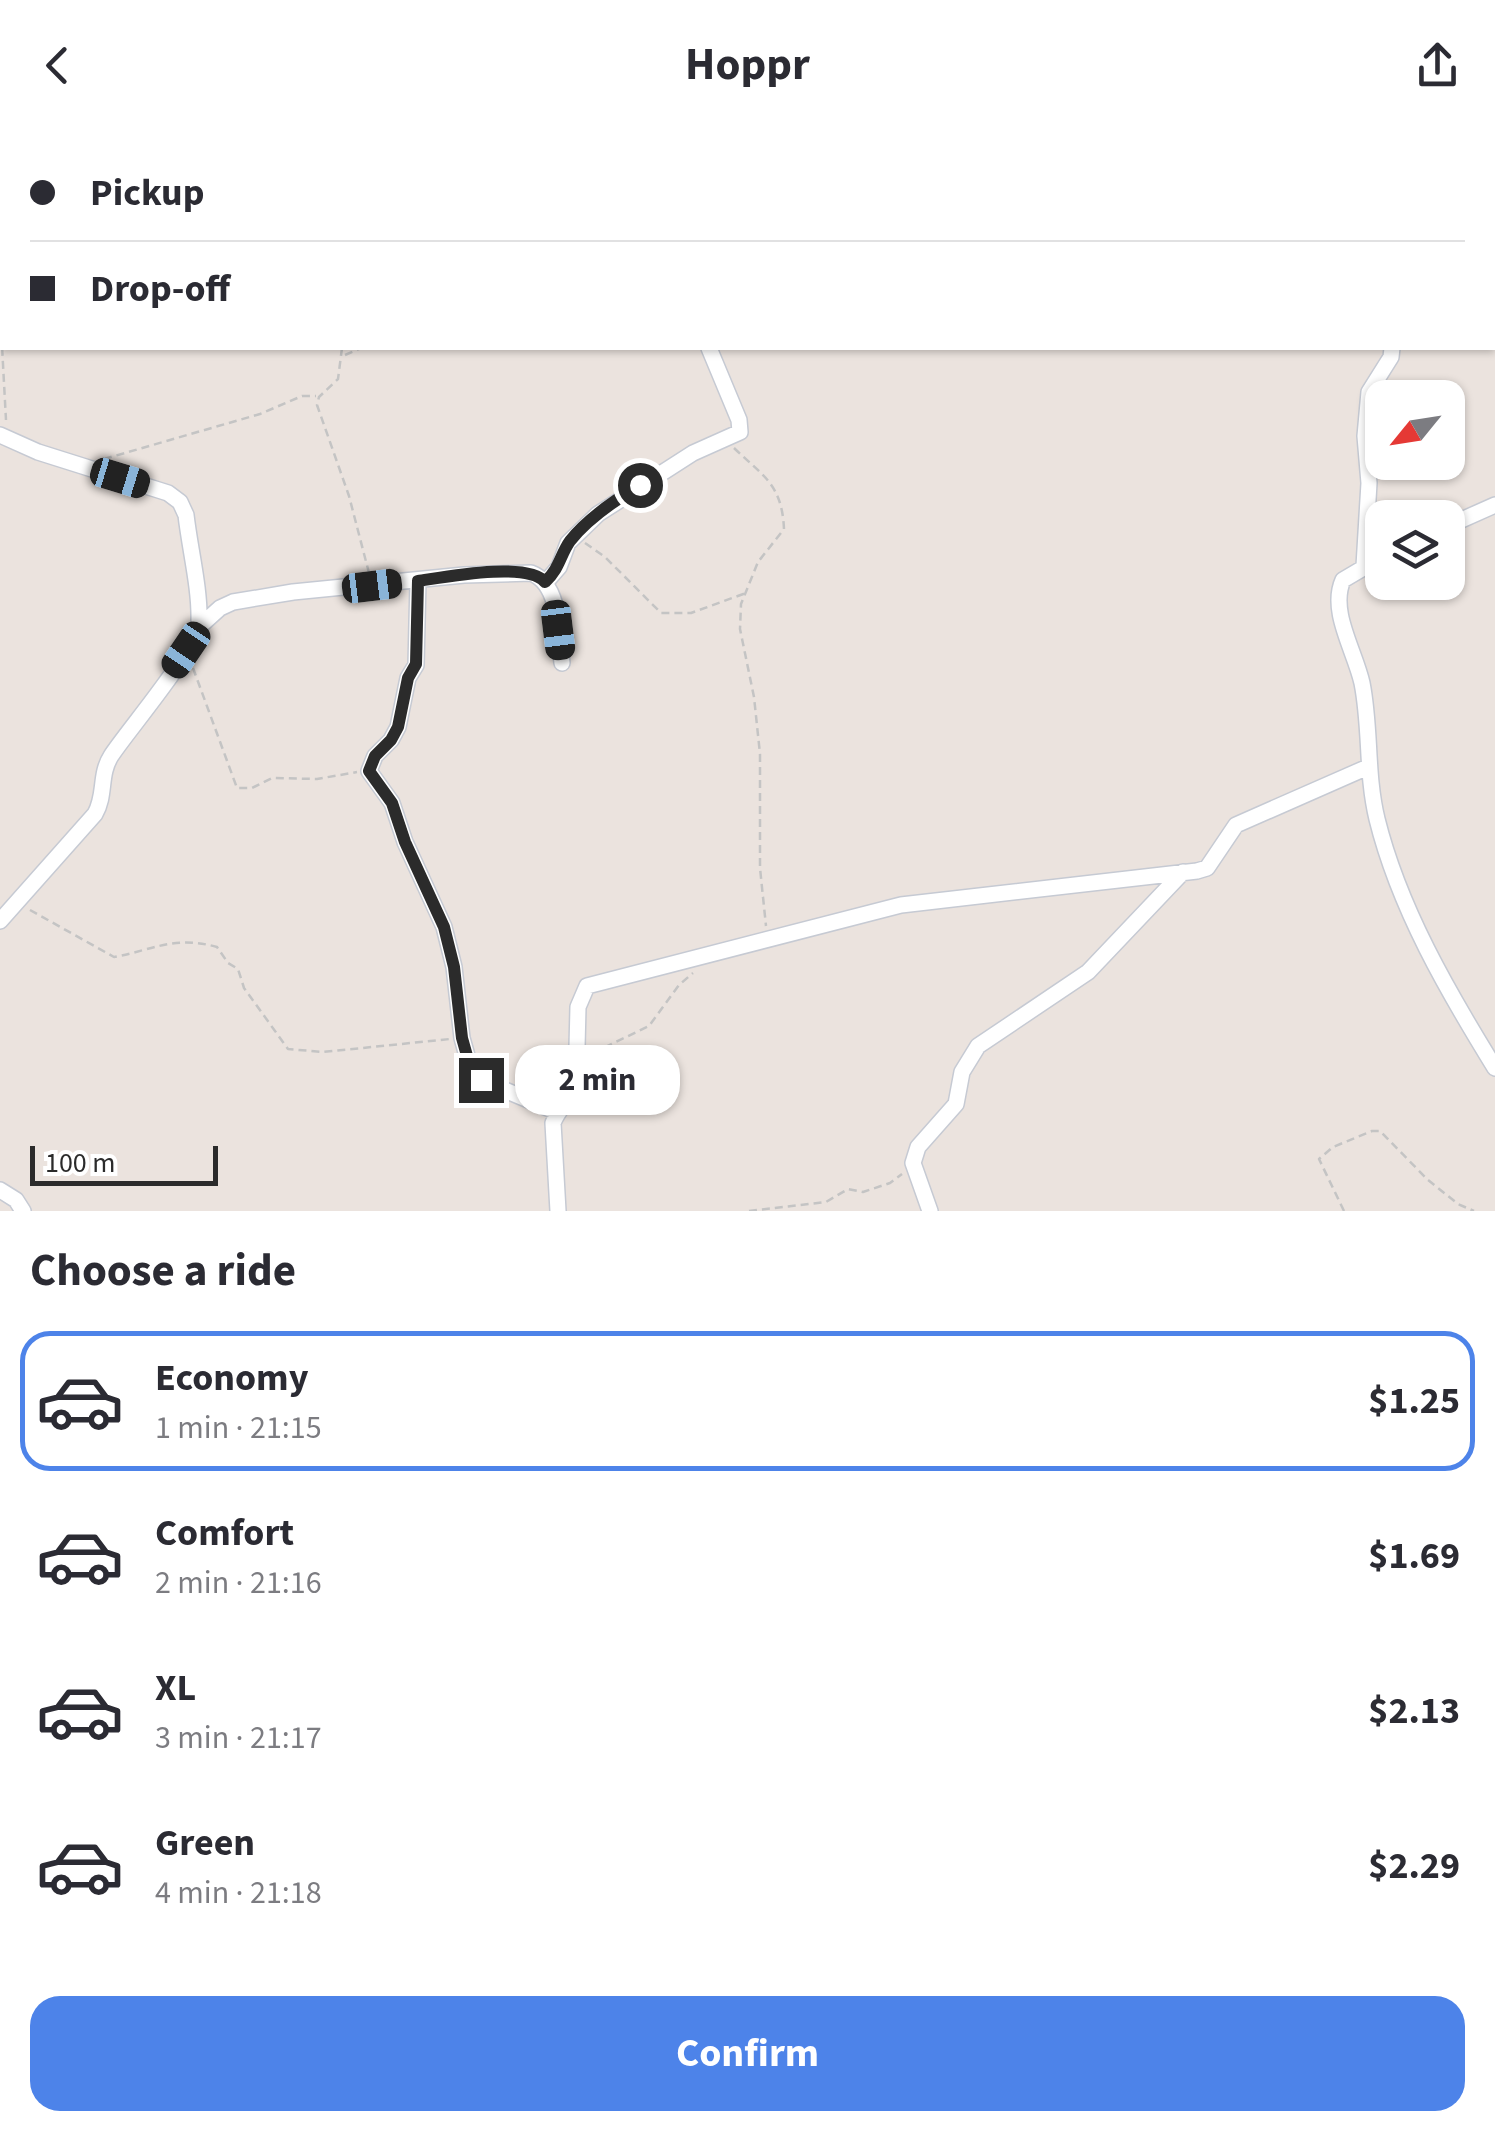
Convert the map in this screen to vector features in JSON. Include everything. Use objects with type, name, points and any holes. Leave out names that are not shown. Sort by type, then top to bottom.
[{"type":"street","points":[[545,582],[559,567],[568,543],[598,514],[693,453],[725,440],[741,428],[710,350]]},
{"type":"street","points":[[1392,350],[1391,358],[1369,392],[1364,436],[1369,483],[1364,566],[1344,580],[1338,600],[1362,687],[1368,767],[1377,819],[1414,919],[1462,1016],[1495,1068]]},
{"type":"street","points":[[2,431],[38,452],[157,488],[180,502],[186,515],[200,626]]},
{"type":"street","points":[[1465,519],[1495,506]]},
{"type":"street","points":[[0,921],[96,814],[103,793],[102,778],[111,756],[155,698],[200,626],[233,602],[293,592],[531,573],[545,582],[553,602],[562,663]]},
{"type":"street","points":[[418,581],[416,664],[408,678],[398,727],[375,756],[369,771],[392,803],[405,842],[444,927],[471,1070],[481,1080],[556,1112]]},
{"type":"street","points":[[558,1211],[552,1138],[556,1112],[576,1087],[578,1007],[587,986],[901,904],[1073,888],[1207,868],[1236,825],[1368,767]]},
{"type":"street","points":[[930,1211],[913,1163],[918,1147],[956,1104],[962,1072],[978,1046],[1088,972],[1183,872]]},
{"type":"street","points":[[0,1190],[16,1200],[22,1211]]},
{"type":"path","points":[[1,350],[2,431]]},
{"type":"path","points":[[343,350],[338,378],[319,397],[317,406],[350,496],[372,586]]},
{"type":"path","points":[[344,355],[356,350]]},
{"type":"path","points":[[84,466],[260,414],[302,396],[319,397]]},
{"type":"path","points":[[725,440],[769,478],[784,529],[758,562],[741,604],[740,628],[754,697],[760,754],[760,868],[768,938]]},
{"type":"path","points":[[576,536],[606,557],[661,613],[690,613],[746,593]]},
{"type":"path","points":[[186,650],[237,788],[252,788],[272,778],[317,778],[369,771]]},
{"type":"path","points":[[17,902],[114,957],[162,943],[200,942],[217,946],[228,963],[238,969],[244,988],[281,1041],[294,1051],[323,1052],[462,1038]]},
{"type":"path","points":[[577,1058],[649,1026],[708,954]]},
{"type":"path","points":[[1344,1211],[1319,1160],[1334,1147],[1372,1131],[1387,1135],[1428,1180],[1458,1204],[1474,1211]]},
{"type":"path","points":[[749,1211],[826,1202],[848,1189],[863,1192],[890,1183],[913,1163]]},
{"type":"route","points":[[481,1080],[471,1070],[462,1038],[454,967],[444,927],[405,842],[392,803],[369,771],[371,762],[398,727],[408,678],[416,664],[418,581],[506,572],[531,573],[545,582],[562,562],[568,543],[584,526],[640,485]]}]
